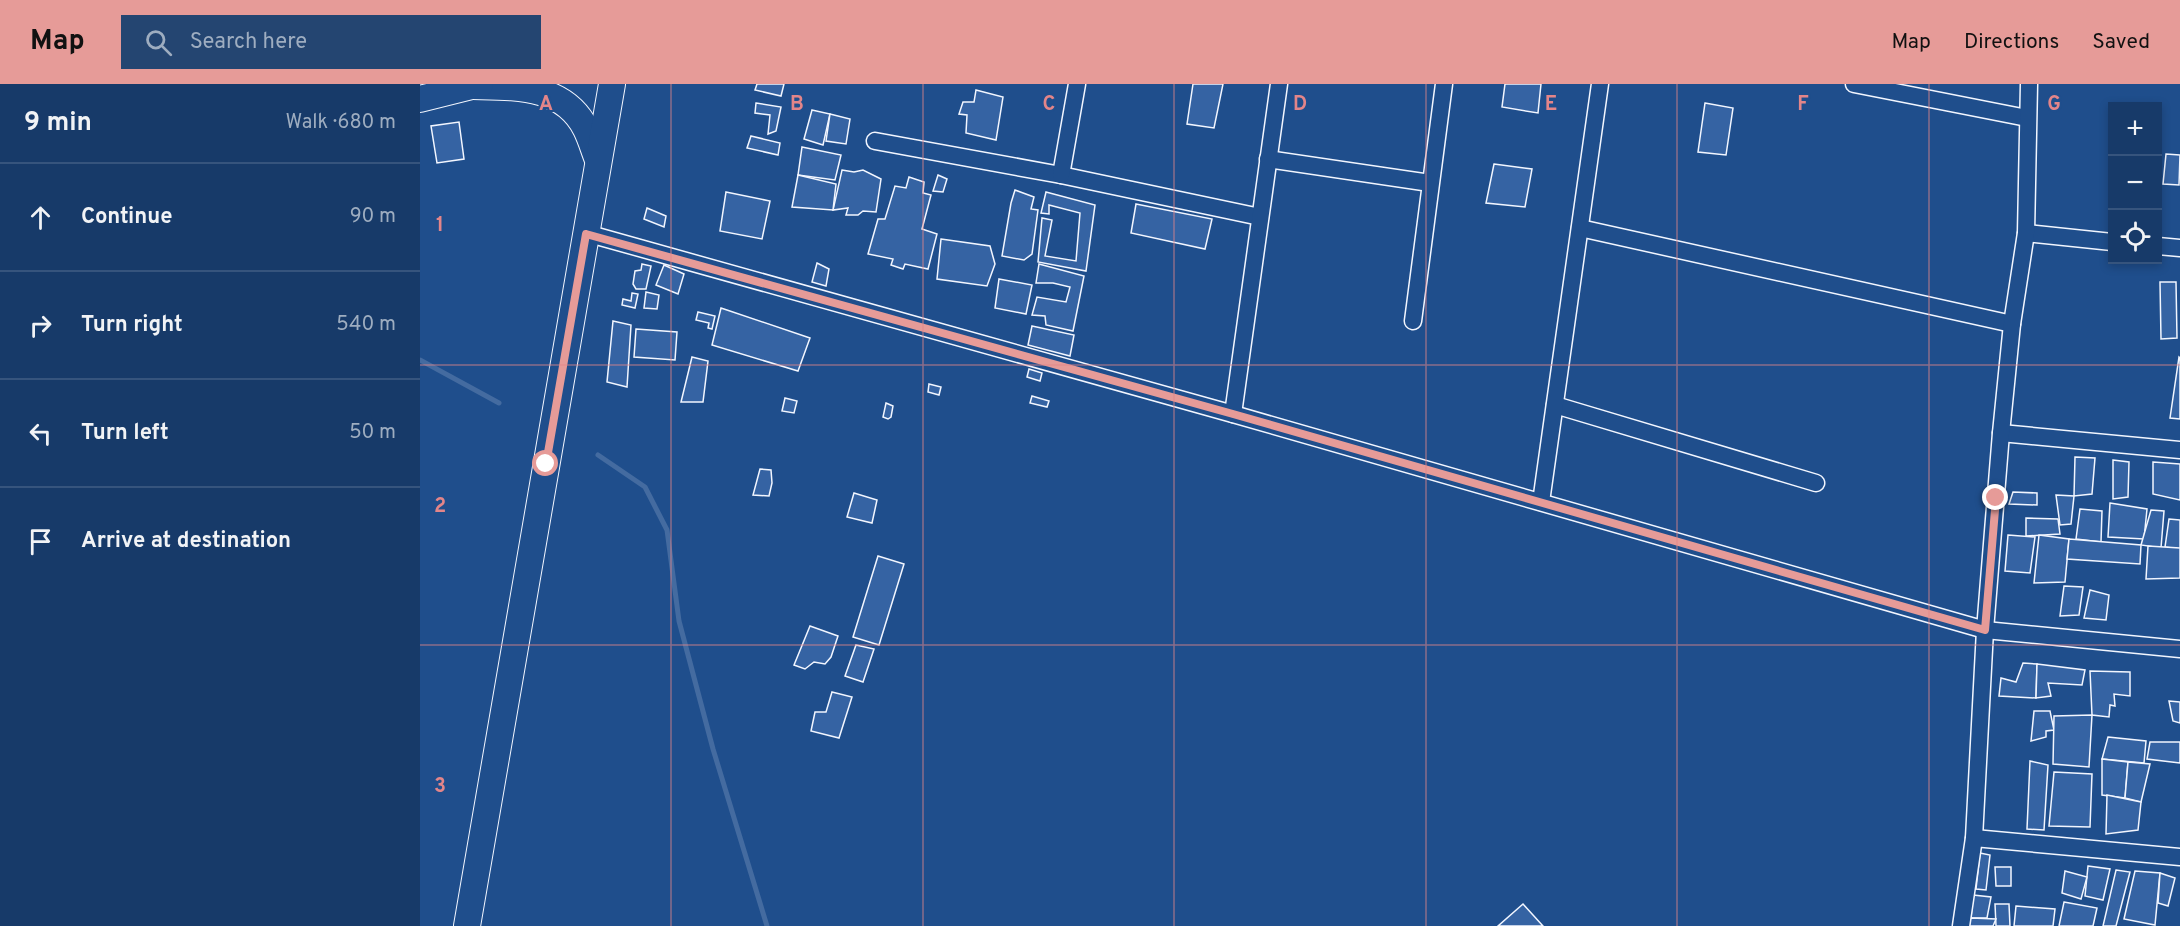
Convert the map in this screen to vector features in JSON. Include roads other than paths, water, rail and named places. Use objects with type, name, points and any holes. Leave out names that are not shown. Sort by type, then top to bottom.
[{"type":"main road","points":[[467,926],[612,84]]},
{"type":"main road","points":[[420,99],[477,85],[534,89],[550,94],[578,116],[586,129],[599,162]]},
{"type":"street","points":[[1061,175],[1077,84]]},
{"type":"street","points":[[1233,414],[1279,84]]},
{"type":"street","points":[[1413,321],[1444,84]]},
{"type":"street","points":[[1542,502],[1600,84]]},
{"type":"street","points":[[1854,84],[2026,118]]},
{"type":"street","points":[[1961,926],[1974,838],[1985,630],[2001,433],[2012,324],[2026,233],[2026,118],[2029,84]]},
{"type":"street","points":[[875,141],[1061,175],[1260,217]]},
{"type":"street","points":[[1268,159],[1430,183]]},
{"type":"street","points":[[1580,228],[2012,324]]},
{"type":"street","points":[[2026,233],[2108,242]]},
{"type":"street","points":[[586,234],[1233,414],[1985,630],[2180,650]]},
{"type":"street","points":[[2162,246],[2180,248]]},
{"type":"street","points":[[1555,405],[1816,483]]},
{"type":"street","points":[[2001,433],[2180,450]]},
{"type":"street","points":[[1974,838],[2180,857]]},
{"type":"waterway","points":[[420,360],[499,403]]},
{"type":"waterway","points":[[598,455],[645,487],[667,530],[679,621],[713,749],[767,926]]}]
